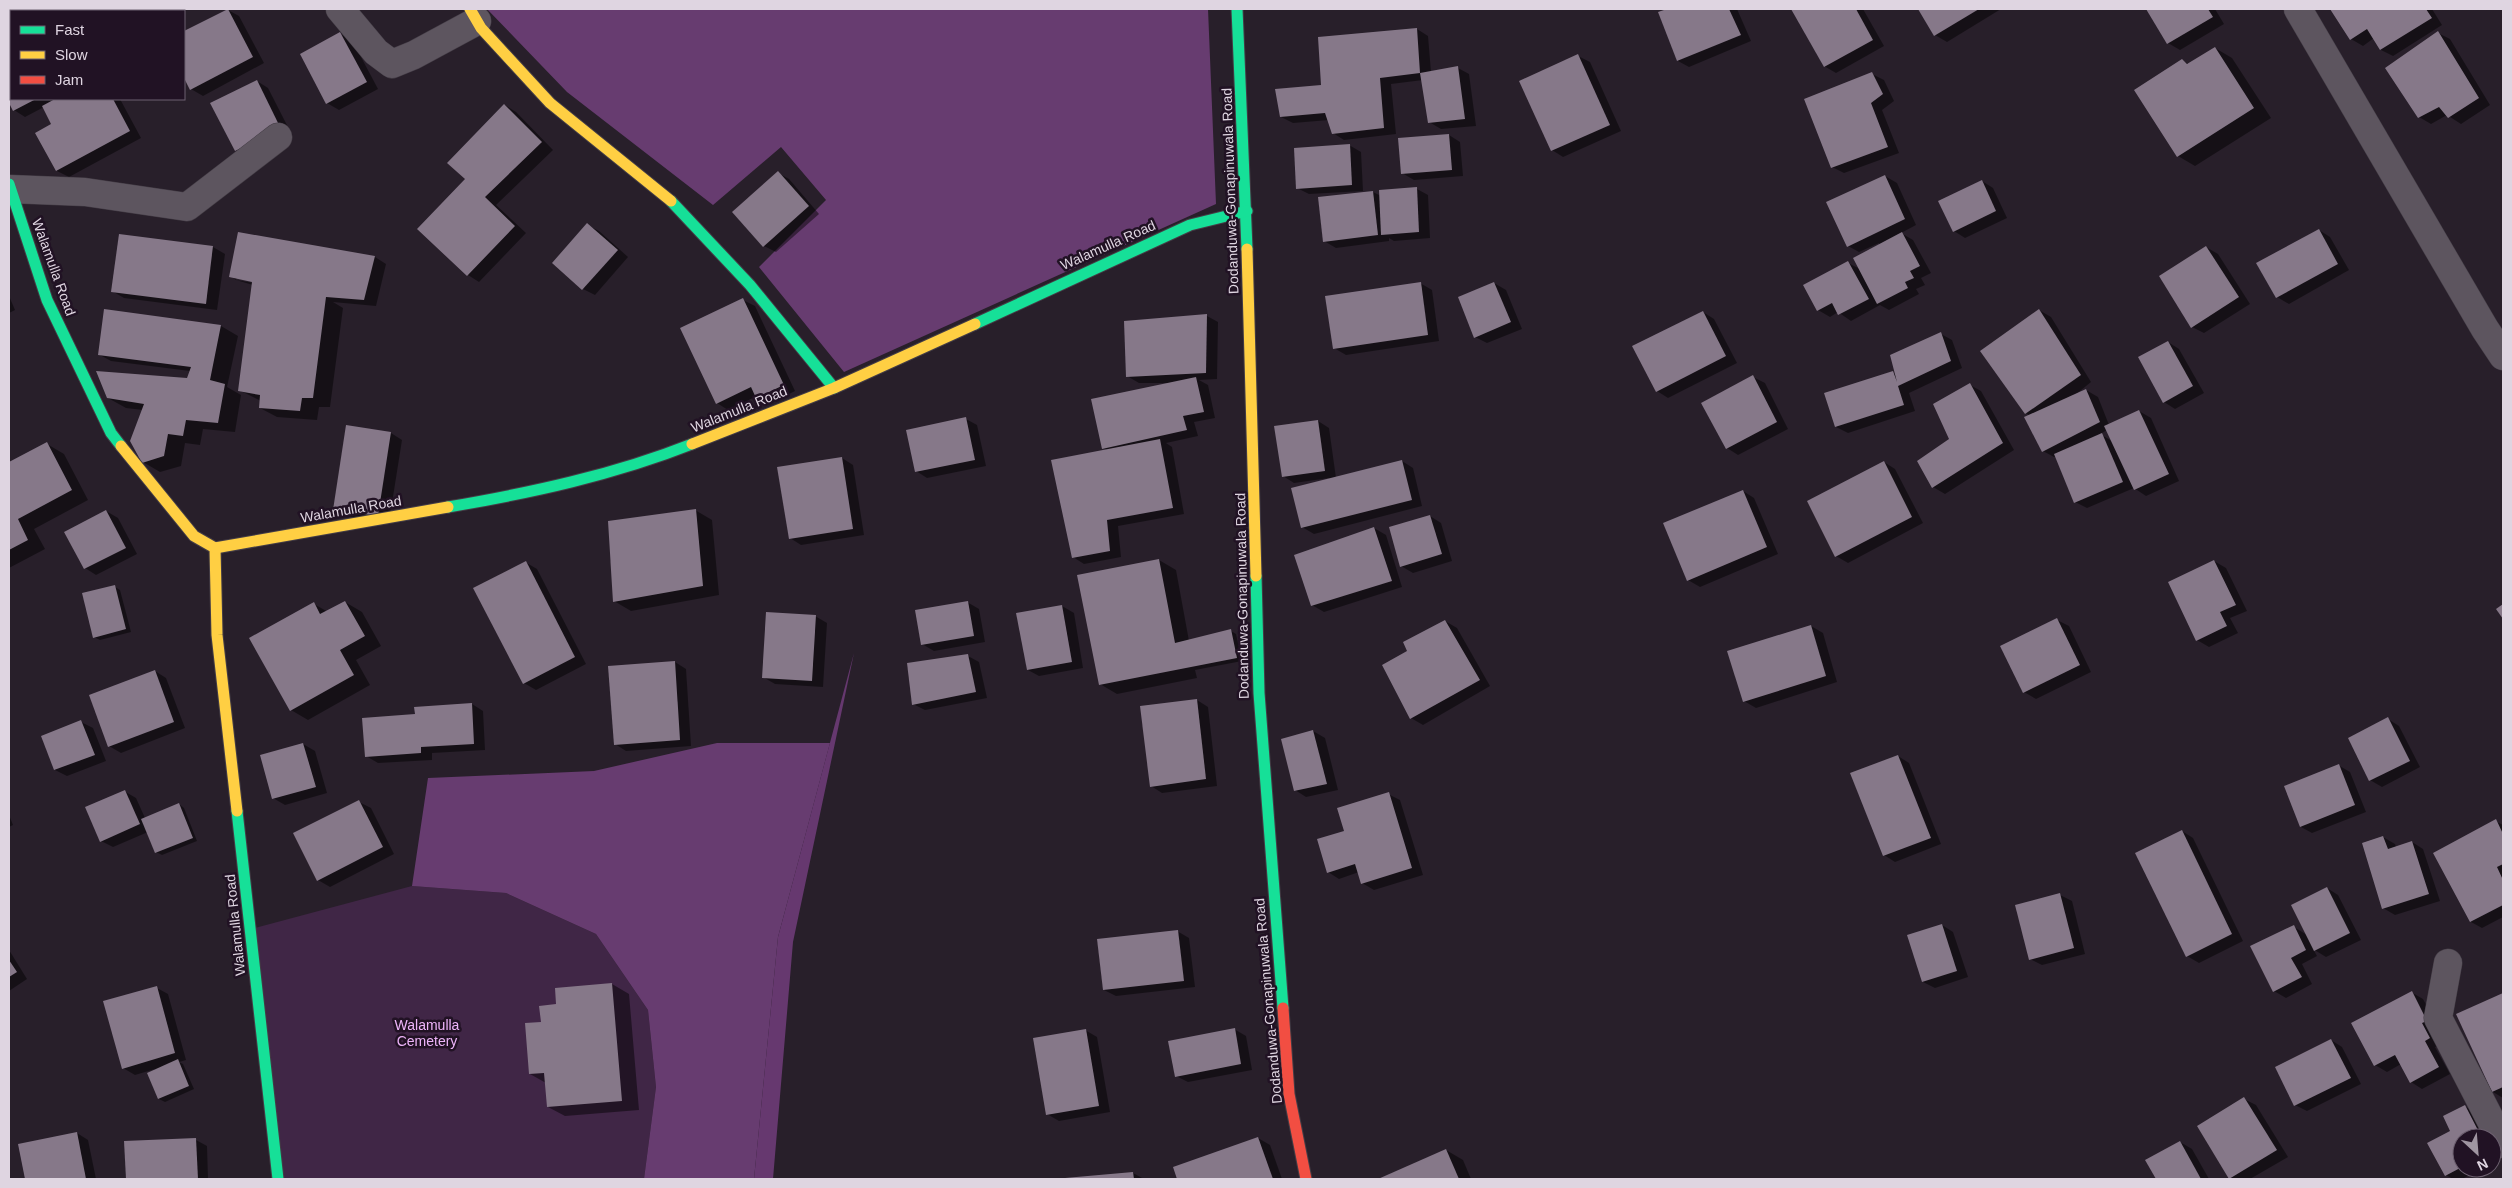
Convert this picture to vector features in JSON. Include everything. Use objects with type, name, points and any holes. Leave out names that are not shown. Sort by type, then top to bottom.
[{"type":"street","points":[[340,9],[376,52],[392,64],[414,55],[474,15],[550,103],[676,205],[750,285],[834,388]]},
{"type":"street","name":"Dodanduwa-Gonapinuwala Road","points":[[1238,9],[1247,211],[1259,693],[1289,1094],[1306,1179]]},
{"type":"street","points":[[2298,9],[2503,356]]},
{"type":"street","points":[[10,187],[85,192],[188,207],[278,137]]},
{"type":"street","name":"Walamulla Road","points":[[10,187],[47,300],[110,433],[194,536],[215,548],[506,497],[645,463],[834,388],[1190,225],[1247,211]]},
{"type":"street","name":"Walamulla Road","points":[[215,548],[217,635],[278,1179]]},
{"type":"street","points":[[2448,963],[2438,1018],[2503,1144]]},
{"type":"green space","name":"Walamulla Cemetery","points":[[412,886],[506,893],[596,934],[648,1010],[656,1087],[644,1179],[278,1179],[251,929]]},
{"type":"shaded area","points":[[487,9],[1208,9],[1216,204],[844,372],[759,267],[826,200],[781,147],[713,205],[567,92]]},
{"type":"shaded area","points":[[854,653],[793,942],[773,1179],[754,1179],[778,937]]},
{"type":"shaded area","points":[[717,743],[830,743],[778,937],[754,1179],[644,1179],[656,1087],[648,1010],[596,934],[506,893],[412,886],[428,778],[594,771]]},
{"type":"building","points":[[228,9],[253,57],[190,90],[185,80],[185,30]]},
{"type":"building","points":[[1667,9],[1729,9],[1741,35],[1677,61],[1658,12]]},
{"type":"building","points":[[1791,9],[1856,9],[1873,40],[1824,67]]},
{"type":"building","points":[[1918,9],[1979,9],[1934,36]]},
{"type":"building","points":[[2146,9],[2208,9],[2213,17],[2167,44]]},
{"type":"building","points":[[2330,9],[2426,9],[2432,18],[2380,50],[2367,29],[2350,40]]},
{"type":"building","points":[[9,24],[10,100],[34,100],[13,111],[9,103]]},
{"type":"building","points":[[1417,28],[1420,73],[1380,78],[1384,128],[1332,134],[1325,113],[1280,117],[1275,89],[1321,85],[1318,37]]},
{"type":"building","points":[[2438,31],[2479,98],[2448,118],[2439,107],[2418,118],[2385,68]]},
{"type":"building","points":[[340,32],[367,82],[326,104],[300,54]]},
{"type":"building","points":[[2215,47],[2254,108],[2177,157],[2134,90],[2182,59],[2187,64]]},
{"type":"building","points":[[1578,54],[1610,125],[1551,151],[1519,81]]},
{"type":"building","points":[[1458,66],[1465,119],[1428,123],[1420,73]]},
{"type":"building","points":[[1872,72],[1883,94],[1871,103],[1888,147],[1831,168],[1804,99]]},
{"type":"building","points":[[257,80],[281,129],[235,151],[210,103]]},
{"type":"building","points":[[53,100],[114,100],[130,131],[56,171],[35,133],[51,124],[42,106]]},
{"type":"building","points":[[504,104],[542,142],[485,197],[515,226],[467,276],[417,229],[465,179],[447,163]]},
{"type":"building","points":[[1449,134],[1452,170],[1401,174],[1398,138]]},
{"type":"building","points":[[1350,144],[1352,185],[1296,189],[1294,148]]},
{"type":"building","points":[[778,171],[809,206],[763,247],[732,212]]},
{"type":"building","points":[[1885,175],[1905,219],[1847,247],[1826,202]]},
{"type":"building","points":[[1982,180],[1996,211],[1953,232],[1938,201]]},
{"type":"building","points":[[1417,187],[1419,232],[1381,235],[1379,190]]},
{"type":"building","points":[[1373,191],[1378,235],[1323,242],[1318,197]]},
{"type":"building","points":[[587,223],[618,250],[582,290],[552,263]]},
{"type":"building","points":[[2319,229],[2338,264],[2276,298],[2256,263]]},
{"type":"building","points":[[238,232],[375,256],[364,300],[326,297],[313,398],[302,398],[300,411],[259,408],[260,395],[238,391],[252,282],[229,277]]},
{"type":"building","points":[[1902,232],[1920,266],[1910,271],[1914,278],[1905,282],[1908,288],[1877,304],[1853,258]]},
{"type":"building","points":[[119,234],[213,246],[206,304],[111,292]]},
{"type":"building","points":[[2206,246],[2239,297],[2191,328],[2159,276]]},
{"type":"building","points":[[1848,261],[1869,299],[1838,315],[1832,303],[1817,311],[1803,285]]},
{"type":"building","points":[[1421,282],[1428,335],[1333,349],[1325,296]]},
{"type":"building","points":[[1494,282],[1511,322],[1474,338],[1458,297]]},
{"type":"building","points":[[743,298],[784,385],[756,398],[751,387],[716,404],[680,328]]},
{"type":"building","points":[[104,309],[221,325],[210,380],[225,384],[218,423],[186,420],[183,436],[168,434],[164,456],[142,463],[130,441],[144,404],[107,398],[96,371],[187,378],[191,367],[98,355]]},
{"type":"building","points":[[2039,309],[2081,375],[2025,414],[1980,351]]},
{"type":"building","points":[[1703,311],[1726,356],[1656,392],[1632,346]]},
{"type":"building","points":[[1207,314],[1206,373],[1126,377],[1124,321]]},
{"type":"building","points":[[1941,332],[1951,361],[1898,386],[1904,405],[1835,427],[1824,393],[1893,371],[1897,382],[1890,355]]},
{"type":"building","points":[[2168,341],[2193,386],[2163,403],[2138,357]]},
{"type":"building","points":[[1753,375],[1777,422],[1726,449],[1701,403]]},
{"type":"building","points":[[1196,377],[1204,412],[1183,416],[1187,430],[1102,449],[1091,399]]},
{"type":"building","points":[[1970,383],[2003,443],[1932,488],[1917,461],[1949,439],[1933,404]]},
{"type":"building","points":[[2086,389],[2100,422],[2042,452],[2024,417]]},
{"type":"building","points":[[2139,410],[2169,474],[2134,490],[2104,426]]},
{"type":"building","points":[[966,417],[975,460],[915,472],[906,430]]},
{"type":"building","points":[[1318,420],[1325,471],[1282,477],[1274,426]]},
{"type":"building","points":[[346,425],[391,432],[378,516],[333,510]]},
{"type":"building","points":[[2102,433],[2123,482],[2074,503],[2054,454]]},
{"type":"building","points":[[1160,439],[1173,508],[1107,520],[1110,551],[1072,558],[1051,460]]},
{"type":"building","points":[[47,442],[72,490],[18,519],[28,540],[9,550],[9,462]]},
{"type":"building","points":[[842,457],[853,529],[789,539],[777,467]]},
{"type":"building","points":[[1402,460],[1412,500],[1301,528],[1291,488]]},
{"type":"building","points":[[1884,461],[1912,517],[1835,557],[1807,501]]},
{"type":"building","points":[[1743,490],[1767,547],[1687,581],[1663,523]]},
{"type":"building","points":[[696,509],[703,586],[613,602],[608,521]]},
{"type":"building","points":[[106,510],[126,548],[84,569],[64,532]]},
{"type":"building","points":[[1430,515],[1442,554],[1400,567],[1389,527]]},
{"type":"building","points":[[1374,527],[1392,581],[1311,606],[1294,555]]},
{"type":"building","points":[[1159,559],[1175,643],[1231,629],[1237,658],[1099,685],[1077,575]]},
{"type":"building","points":[[2214,560],[2236,605],[2220,612],[2227,626],[2196,641],[2168,582]]},
{"type":"building","points":[[526,561],[575,657],[523,684],[473,588]]},
{"type":"building","points":[[115,585],[126,629],[93,638],[82,593]]},
{"type":"building","points":[[345,601],[365,636],[340,650],[354,675],[290,711],[249,638],[314,602],[320,614]]},
{"type":"building","points":[[968,601],[974,636],[921,645],[915,610]]},
{"type":"building","points":[[2503,604],[2503,619],[2496,609]]},
{"type":"building","points":[[1062,605],[1072,662],[1027,670],[1016,613]]},
{"type":"building","points":[[766,612],[816,615],[812,681],[762,678]]},
{"type":"building","points":[[2057,618],[2080,665],[2023,693],[2000,646]]},
{"type":"building","points":[[1445,620],[1480,680],[1410,719],[1382,665],[1407,651],[1403,642]]},
{"type":"building","points":[[1811,625],[1826,676],[1743,702],[1727,651]]},
{"type":"building","points":[[968,654],[976,692],[912,705],[907,663]]},
{"type":"building","points":[[675,661],[680,740],[614,745],[608,666]]},
{"type":"building","points":[[155,670],[174,722],[108,747],[89,695]]},
{"type":"building","points":[[1197,699],[1206,779],[1150,787],[1140,706]]},
{"type":"building","points":[[472,703],[474,744],[421,747],[421,753],[365,757],[362,718],[415,714],[414,707]]},
{"type":"building","points":[[2388,717],[2410,761],[2369,781],[2348,738]]},
{"type":"building","points":[[81,720],[95,755],[54,770],[41,736]]},
{"type":"building","points":[[1313,730],[1327,784],[1294,791],[1281,739]]},
{"type":"building","points":[[303,743],[316,787],[272,799],[260,755]]},
{"type":"building","points":[[1898,755],[1931,838],[1883,856],[1850,773]]},
{"type":"building","points":[[2339,764],[2355,805],[2300,827],[2284,786]]},
{"type":"building","points":[[125,790],[140,824],[100,842],[85,807]]},
{"type":"building","points":[[1389,792],[1412,868],[1361,884],[1355,864],[1327,873],[1317,839],[1344,831],[1337,808]]},
{"type":"building","points":[[359,800],[383,847],[317,881],[293,833]]},
{"type":"building","points":[[179,803],[193,838],[155,853],[141,819]]},
{"type":"building","points":[[2496,819],[2503,834],[2503,864],[2497,867],[2503,880],[2503,905],[2470,922],[2433,853]]},
{"type":"building","points":[[2182,830],[2232,934],[2186,957],[2135,853]]},
{"type":"building","points":[[2383,836],[2388,849],[2412,841],[2429,894],[2382,909],[2362,843]]},
{"type":"building","points":[[2327,887],[2350,933],[2314,951],[2291,905]]},
{"type":"building","points":[[2060,893],[2074,948],[2029,960],[2015,905]]},
{"type":"building","points":[[1942,924],[1957,971],[1922,982],[1907,935]]},
{"type":"building","points":[[2294,925],[2306,950],[2291,958],[2302,977],[2273,992],[2250,946]]},
{"type":"building","points":[[1178,930],[1184,981],[1103,990],[1097,939]]},
{"type":"building","points":[[9,960],[17,972],[9,977]]},
{"type":"building","points":[[612,983],[622,1101],[547,1107],[544,1073],[529,1074],[525,1023],[541,1022],[539,1006],[556,1004],[555,988]]},
{"type":"building","points":[[157,986],[175,1053],[122,1069],[103,1001]]},
{"type":"building","points":[[2412,991],[2427,1021],[2422,1023],[2430,1038],[2425,1041],[2439,1067],[2410,1083],[2395,1055],[2374,1066],[2351,1023]]},
{"type":"building","points":[[2503,993],[2503,1087],[2492,1092],[2456,1014]]},
{"type":"building","points":[[1235,1028],[1241,1064],[1175,1077],[1168,1041]]},
{"type":"building","points":[[1086,1029],[1099,1106],[1046,1115],[1033,1038]]},
{"type":"building","points":[[2331,1039],[2351,1078],[2294,1106],[2275,1067]]},
{"type":"building","points":[[178,1059],[189,1086],[158,1099],[147,1073]]},
{"type":"building","points":[[2244,1097],[2277,1150],[2229,1179],[2197,1126]]},
{"type":"building","points":[[2465,1105],[2477,1128],[2452,1128],[2452,1172],[2445,1176],[2427,1143],[2450,1131],[2443,1116]]},
{"type":"building","points":[[77,1132],[86,1179],[25,1179],[18,1144]]},
{"type":"building","points":[[1258,1137],[1273,1179],[1177,1179],[1173,1167]]},
{"type":"building","points":[[196,1138],[198,1179],[126,1179],[124,1141]]},
{"type":"building","points":[[2180,1141],[2201,1179],[2156,1179],[2145,1160]]},
{"type":"building","points":[[1446,1149],[1459,1179],[1378,1179]]},
{"type":"building","points":[[1133,1172],[1134,1179],[1065,1178]]},
{"type":"traffic: fast","points":[[1237,9],[1247,249]]},
{"type":"traffic: fast","points":[[9,184],[47,300],[111,433],[121,446]]},
{"type":"traffic: fast","points":[[671,201],[750,285],[834,388]]},
{"type":"traffic: fast","points":[[975,324],[1190,225],[1247,211]]},
{"type":"traffic: fast","points":[[448,507],[572,482],[632,465],[692,444]]},
{"type":"traffic: fast","points":[[1256,576],[1259,693],[1283,1008]]},
{"type":"traffic: fast","points":[[237,811],[278,1179]]},
{"type":"traffic: slow","points":[[470,9],[481,28],[550,103],[671,201]]},
{"type":"traffic: slow","points":[[1247,249],[1256,576]]},
{"type":"traffic: slow","points":[[692,444],[834,388],[975,324]]},
{"type":"traffic: slow","points":[[121,446],[194,536],[215,548],[217,635],[237,811]]},
{"type":"traffic: slow","points":[[215,548],[448,507]]},
{"type":"traffic: jam","points":[[1283,1008],[1289,1094],[1306,1179]]}]
